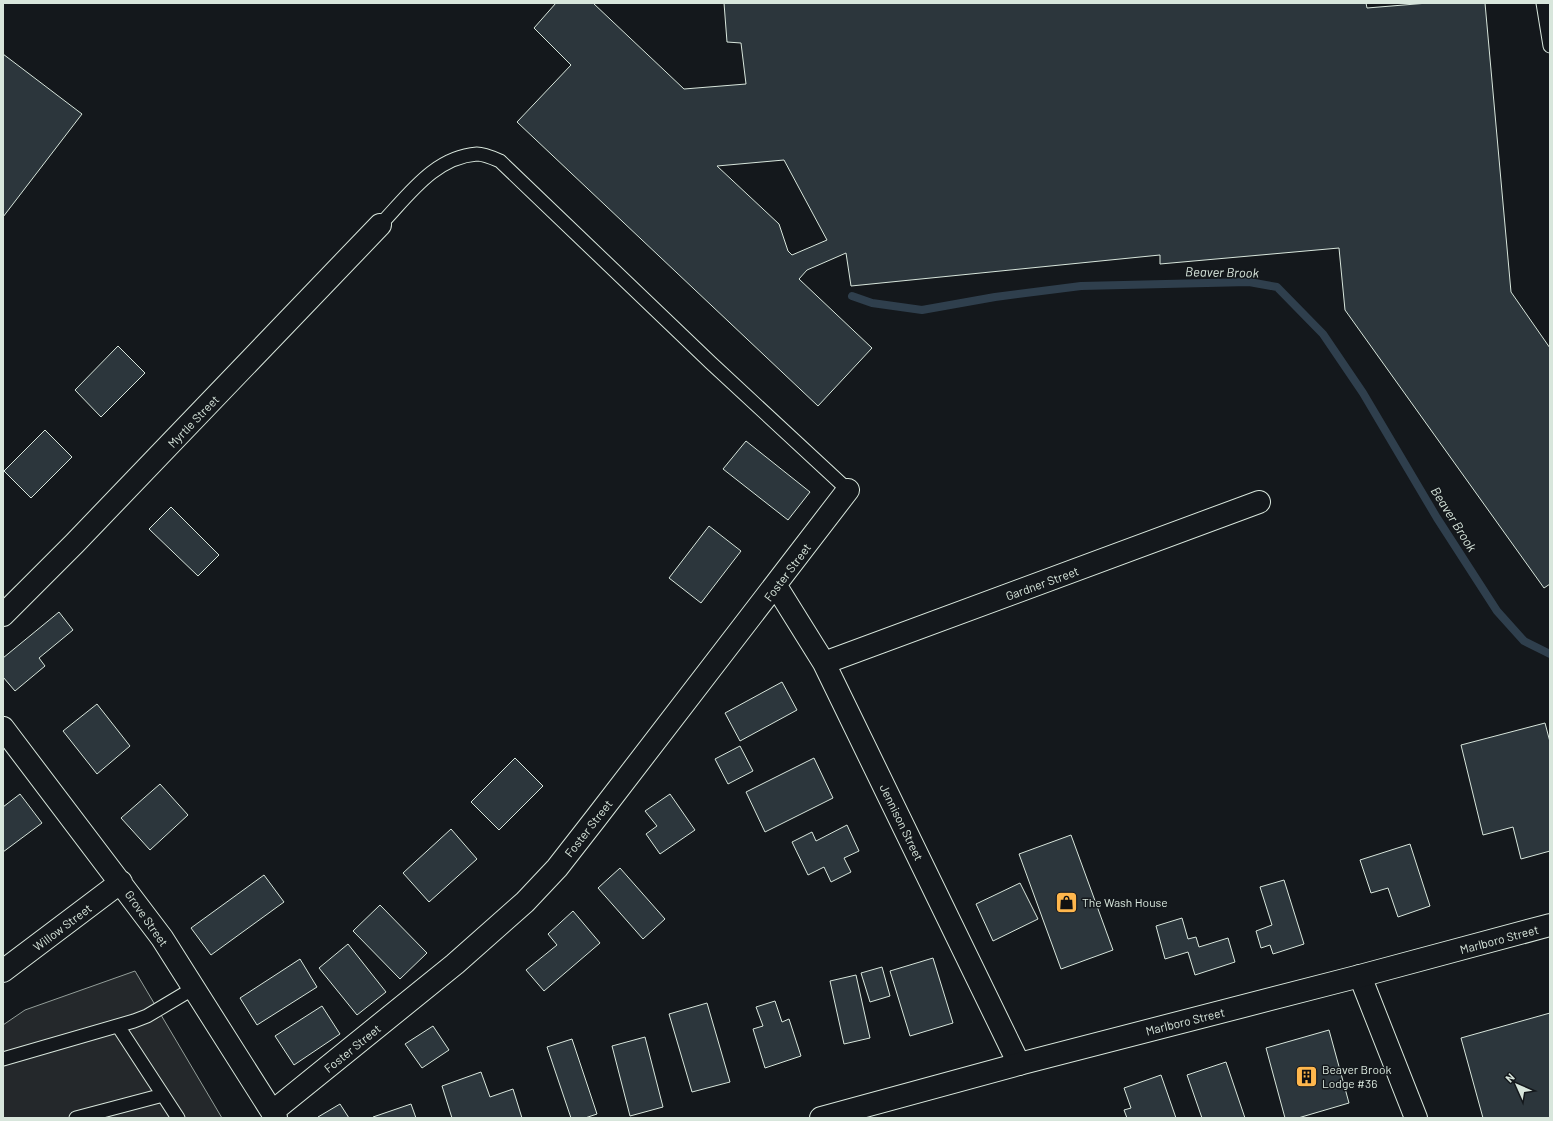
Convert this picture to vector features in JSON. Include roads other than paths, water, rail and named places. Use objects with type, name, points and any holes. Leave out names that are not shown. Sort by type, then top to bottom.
[{"type":"street","name":"Myrtle Street","points":[[3,615],[75,543],[380,225]]},
{"type":"street","name":"Foster Street","points":[[274,1115],[455,964],[525,902],[562,862],[776,586],[848,490]]},
{"type":"street","name":"Gardner Street","points":[[824,663],[1259,502]]},
{"type":"street","name":"Jennison Street","points":[[776,586],[824,663],[1019,1064]]},
{"type":"street","name":"Grove Street","points":[[3,728],[162,938],[274,1115]]},
{"type":"street","name":"Willow Street","points":[[3,971],[121,882]]},
{"type":"street","name":"Marlboro Street","points":[[821,1118],[861,1113],[1019,1064],[1360,976],[1550,925]]},
{"type":"street","points":[[1360,976],[1416,1118]]},
{"type":"lane","points":[[1543,3],[1550,46]]},
{"type":"lane","points":[[380,225],[435,168],[456,158],[478,154],[500,161],[706,358],[848,490]]},
{"type":"lane","points":[[3,1059],[118,1026],[147,1016],[194,988]]},
{"type":"lane","points":[[118,1026],[178,1118]]},
{"type":"lane","points":[[76,1118],[163,1094]]},
{"type":"waterway","name":"Beaver Brook","points":[[852,296],[872,303],[922,310],[995,297],[1081,286],[1249,282],[1277,287],[1323,334],[1363,393],[1437,518],[1497,611],[1524,641],[1550,654]]},
{"type":"place","name":"The Wash House","points":[[1066,902]]},
{"type":"place","name":"Beaver Brook Lodge #36","points":[[1307,1076]]}]
